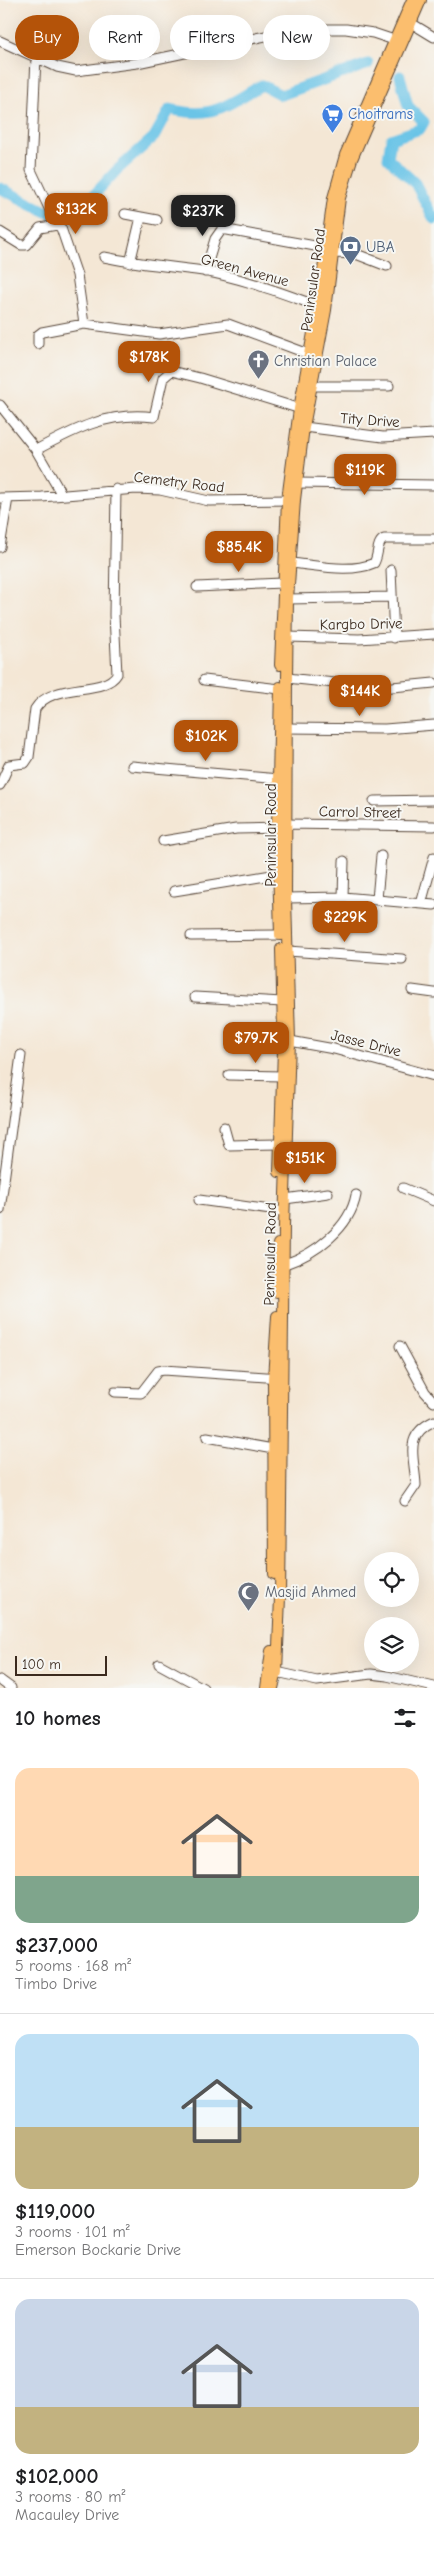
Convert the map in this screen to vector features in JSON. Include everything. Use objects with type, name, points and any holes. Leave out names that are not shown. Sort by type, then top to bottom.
[{"type":"main road","name":"Peninsular Road","points":[[399,42],[412,0]]},
{"type":"main road","name":"Peninsular Road","points":[[273,1688],[273,1449],[285,1264],[290,1041],[283,827],[278,778],[282,583],[303,410],[329,250],[333,198],[345,155],[421,0]]},
{"type":"main road","name":"Peninsular Road","points":[[266,1688],[273,1671],[280,1597],[277,1322],[279,1144],[284,1039],[278,874],[283,827],[291,500],[297,483],[304,427],[303,410],[312,386],[318,306],[329,250]]},
{"type":"street","points":[[411,23],[434,37]]},
{"type":"street","points":[[42,60],[57,67],[89,70],[220,47],[299,29],[346,29],[373,33],[399,42]]},
{"type":"street","points":[[0,41],[15,48]]},
{"type":"street","points":[[40,60],[31,170],[64,235],[77,275],[84,324]]},
{"type":"street","points":[[125,214],[157,220]]},
{"type":"street","points":[[130,263],[142,218]]},
{"type":"street","points":[[0,232],[21,245],[26,245],[40,228],[56,222]]},
{"type":"street","points":[[205,272],[217,234],[226,229],[356,254],[387,266]]},
{"type":"street","name":"Green Avenue","points":[[104,256],[130,263],[205,272],[264,287],[318,306]]},
{"type":"street","points":[[38,344],[38,335],[42,332],[84,324],[159,334],[228,324],[313,355]]},
{"type":"street","points":[[36,450],[83,424],[134,414],[154,417],[163,378],[171,372],[200,378],[303,410]]},
{"type":"street","points":[[312,386],[388,386]]},
{"type":"street","points":[[0,405],[36,450],[62,495]]},
{"type":"street","name":"Tity Drive","points":[[304,427],[383,437],[434,434]]},
{"type":"street","points":[[297,483],[434,485]]},
{"type":"street","points":[[0,785],[9,765],[25,763],[29,757],[35,709],[38,704],[59,692],[110,681],[117,674],[114,615],[116,489]]},
{"type":"street","name":"Cemetry Road","points":[[4,498],[62,495],[116,489],[160,490],[209,501],[291,500]]},
{"type":"street","points":[[0,546],[4,498]]},
{"type":"street","points":[[290,562],[336,567],[361,566],[374,563],[380,541],[384,539],[434,539]]},
{"type":"street","points":[[391,570],[394,638]]},
{"type":"street","points":[[197,587],[282,583]]},
{"type":"street","points":[[288,599],[392,598]]},
{"type":"street","name":"Kargbo Drive","points":[[288,637],[323,639],[394,638],[434,634]]},
{"type":"street","points":[[287,678],[382,688],[434,683]]},
{"type":"street","points":[[204,680],[280,689]]},
{"type":"street","points":[[286,728],[385,729],[434,725]]},
{"type":"street","points":[[132,766],[278,778]]},
{"type":"street","points":[[374,801],[434,800]]},
{"type":"street","name":"Carrol Street","points":[[163,841],[230,830],[283,827],[434,826]]},
{"type":"street","points":[[377,899],[381,856]]},
{"type":"street","points":[[421,904],[434,857]]},
{"type":"street","points":[[343,896],[344,861]]},
{"type":"street","points":[[174,892],[278,874]]},
{"type":"street","points":[[286,898],[343,896],[434,905]]},
{"type":"street","points":[[191,936],[280,935]]},
{"type":"street","points":[[288,951],[402,959]]},
{"type":"street","points":[[412,990],[434,992]]},
{"type":"street","points":[[195,997],[282,1002]]},
{"type":"street","name":"Jasse Drive","points":[[290,1041],[334,1049],[434,1076]]},
{"type":"street","points":[[0,1210],[22,1055]]},
{"type":"street","points":[[230,1075],[281,1076]]},
{"type":"street","points":[[224,1127],[229,1145],[279,1144]]},
{"type":"street","points":[[403,1188],[434,1201]]},
{"type":"street","points":[[285,1199],[328,1193]]},
{"type":"street","points":[[285,1264],[298,1260],[319,1246],[342,1225],[349,1218],[356,1195]]},
{"type":"street","points":[[199,1200],[278,1211]]},
{"type":"street","points":[[400,1346],[425,1392],[434,1402]]},
{"type":"street","points":[[114,1392],[141,1393],[158,1371],[164,1370],[278,1378]]},
{"type":"street","points":[[404,1501],[416,1486],[412,1448],[415,1436],[425,1425],[434,1421]]},
{"type":"street","points":[[207,1437],[273,1449]]},
{"type":"street","points":[[159,1664],[203,1688]]},
{"type":"street","points":[[273,1671],[317,1681],[371,1674],[434,1686]]},
{"type":"street","points":[[0,1680],[11,1688]]},
{"type":"waterway","points":[[0,188],[53,215],[79,211],[117,170],[154,137],[170,109],[197,113],[209,112],[219,109],[262,85],[281,95],[368,64]]},
{"type":"waterway","points":[[400,76],[408,106],[424,122],[420,129],[391,139],[388,158],[415,183],[434,219]]},
{"type":"place","name":"Choitrams","points":[[332,133]]},
{"type":"place","name":"UBA","points":[[350,266]]},
{"type":"place","name":"Christian Palace","points":[[258,380]]},
{"type":"place","name":"Masjid Ahmed","points":[[249,1611]]}]
